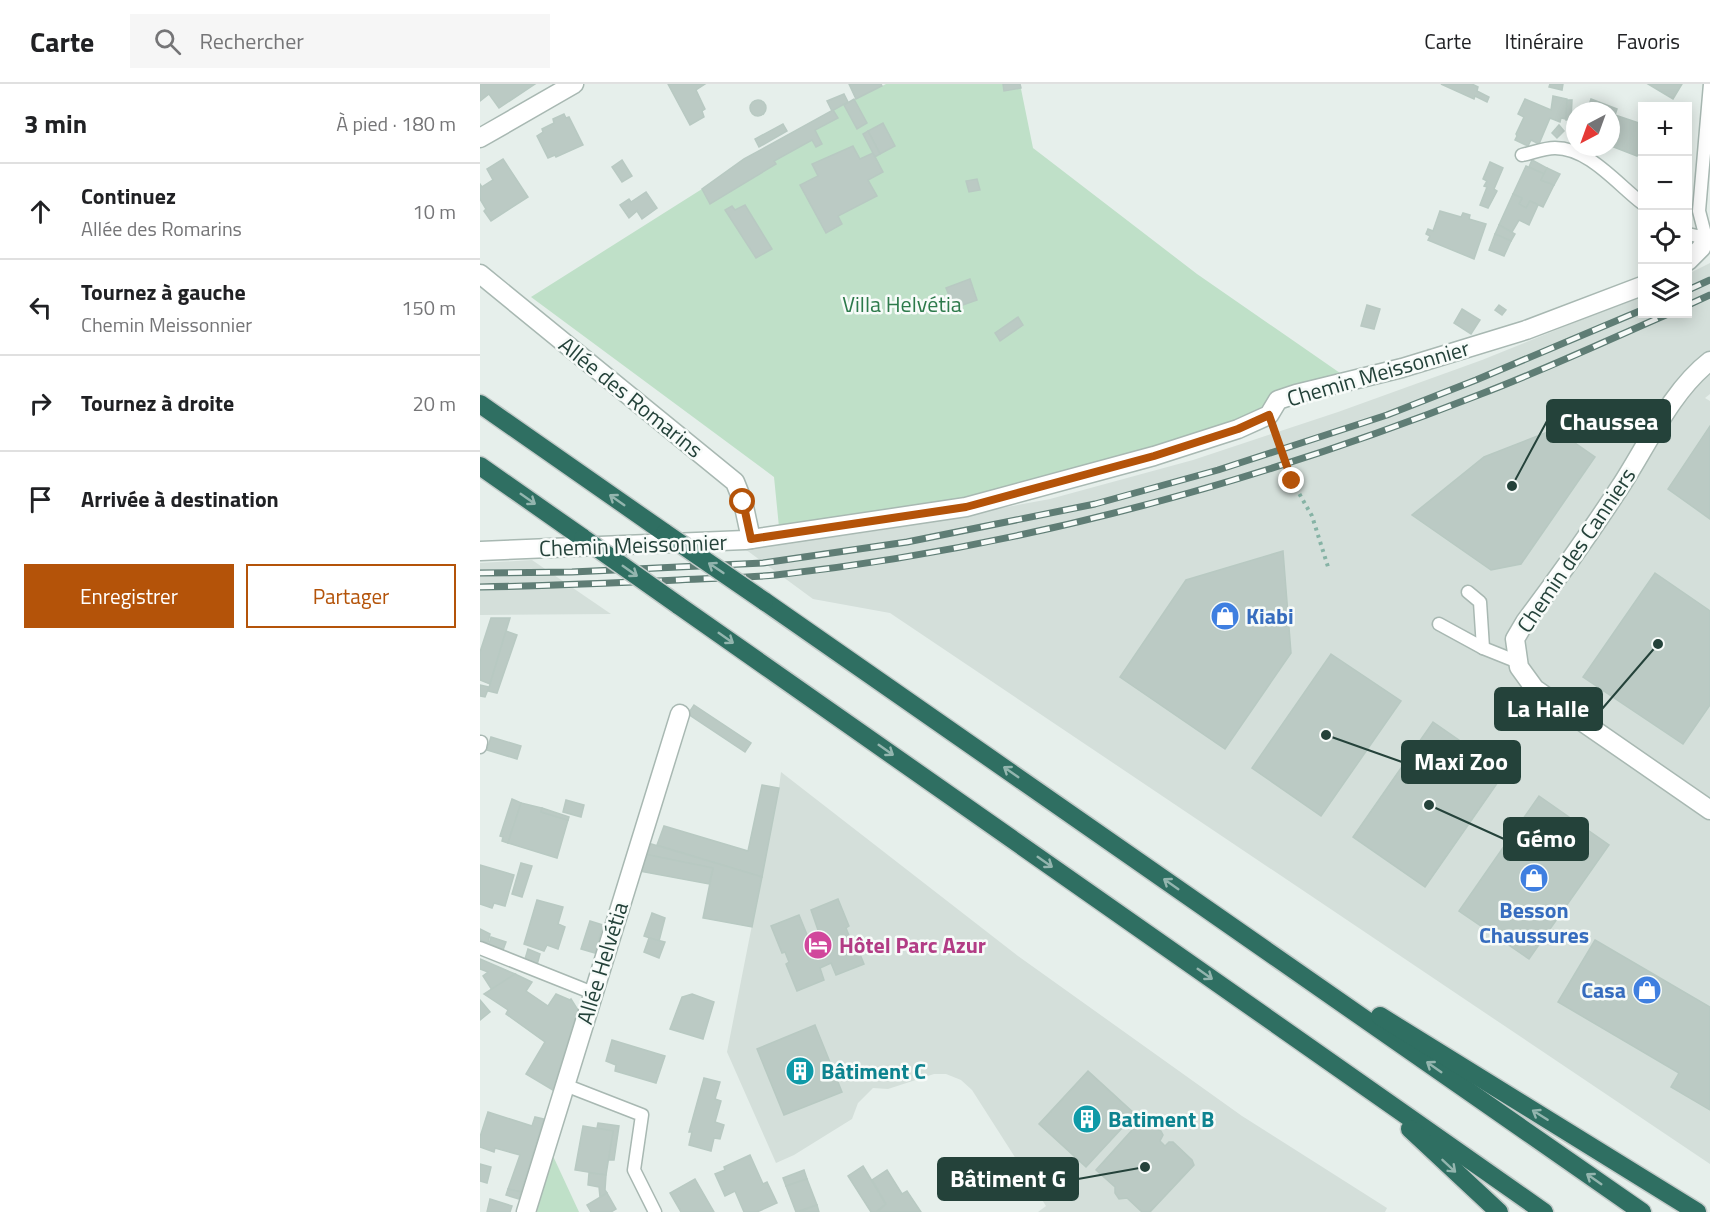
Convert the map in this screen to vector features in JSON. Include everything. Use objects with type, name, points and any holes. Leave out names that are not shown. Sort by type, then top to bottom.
[{"type":"highway","points":[[480,404],[1642,1212]]},
{"type":"highway","points":[[480,466],[1544,1212]]},
{"type":"highway","points":[[1199,904],[1697,1212]]},
{"type":"highway","points":[[1360,1083],[1500,1212]]},
{"type":"street","points":[[480,138],[574,84]]},
{"type":"street","points":[[1692,257],[1701,248],[1706,238]]},
{"type":"street","name":"Allée des Romarins","points":[[480,274],[735,482],[743,502],[751,539]]},
{"type":"street","name":"Chemin Meissonnier","points":[[480,550],[751,539],[966,507],[1154,456],[1238,429],[1269,415],[1278,400],[1402,368],[1526,330],[1638,288]]},
{"type":"street","name":"Chemin des Canniers","points":[[1710,360],[1677,397],[1621,486],[1515,639],[1519,667],[1535,689],[1710,810]]},
{"type":"street","name":"Allée Helvétia","points":[[526,1212],[680,714]]},
{"type":"lane","points":[[1692,235],[1706,238],[1699,211],[1710,84]]},
{"type":"lane","points":[[1522,155],[1555,148],[1570,151],[1588,159],[1638,200]]},
{"type":"lane","points":[[1468,591],[1480,602],[1483,648]]},
{"type":"lane","points":[[1439,624],[1483,648],[1518,662]]},
{"type":"lane","points":[[480,948],[593,993]]},
{"type":"lane","points":[[565,1085],[642,1115],[634,1170],[655,1212]]},
{"type":"path","points":[[1269,415],[1292,481],[1312,516],[1329,570]]},
{"type":"shaded area","points":[[1710,263],[1710,394],[1705,398],[1710,401],[1710,1164],[890,613],[813,599],[745,549],[882,530],[1050,499],[1193,460],[1338,412],[1482,360],[1638,297],[1638,318],[1692,318],[1692,272]]},
{"type":"shaded area","points":[[532,560],[611,614],[480,615],[480,563]]},
{"type":"shaded area","points":[[781,772],[1018,956],[1242,1116],[1387,1208],[1385,1212],[1038,1212],[1046,1206],[972,1090],[961,1080],[946,1074],[934,1074],[888,1089],[873,1088],[858,1103],[852,1119],[794,1155],[776,1163],[727,1052]]},
{"type":"green space","name":"Villa Helvétia","points":[[886,84],[1020,84],[1033,148],[1197,274],[1340,373],[1270,394],[1260,417],[1034,483],[915,508],[779,527],[774,477],[531,297],[702,189],[744,159]]},
{"type":"green space","points":[[553,1156],[579,1212],[536,1212]]},
{"type":"building","points":[[480,84],[535,84],[499,108],[489,94],[480,101]]},
{"type":"building","points":[[668,84],[705,84],[696,90],[705,109],[702,111],[704,117],[690,125]]},
{"type":"building","points":[[849,84],[881,84],[882,86],[856,99]]},
{"type":"building","points":[[1003,84],[1020,84],[1021,88],[1004,91]]},
{"type":"building","points":[[1441,84],[1472,84],[1478,87],[1477,91],[1489,97],[1487,102],[1475,96],[1474,99]]},
{"type":"building","points":[[1550,84],[1563,84],[1562,90],[1549,87]]},
{"type":"building","points":[[1648,84],[1682,84],[1673,99]]},
{"type":"building","points":[[844,94],[848,102],[832,111],[827,101]]},
{"type":"building","points":[[1553,96],[1567,99],[1566,119],[1561,118],[1560,122],[1550,118],[1539,144],[1531,140],[1528,146],[1515,140],[1524,117],[1518,114],[1525,99],[1551,110]]},
{"type":"building","points":[[854,99],[867,123],[857,129],[844,105]]},
{"type":"building","points":[[758,100],[766,108],[758,116],[750,108]]},
{"type":"building","points":[[833,110],[838,118],[815,130],[822,144],[816,147],[812,140],[774,161],[776,164],[710,204],[702,189],[744,159]]},
{"type":"building","points":[[564,114],[566,118],[569,117],[583,145],[556,157],[555,155],[548,158],[537,136],[543,132],[542,129],[554,123],[553,119]]},
{"type":"building","points":[[1620,117],[1638,123],[1637,156],[1620,149]]},
{"type":"building","points":[[883,123],[895,146],[880,154],[868,131]]},
{"type":"building","points":[[783,124],[787,131],[759,147],[755,139]]},
{"type":"building","points":[[1559,125],[1564,131],[1557,138],[1552,133]]},
{"type":"building","points":[[868,131],[880,154],[875,157],[863,134]]},
{"type":"building","points":[[853,146],[860,159],[873,153],[883,172],[868,180],[877,196],[838,216],[842,224],[826,233],[800,185],[818,176],[812,164]]},
{"type":"building","points":[[503,159],[528,197],[491,221],[480,199],[480,184],[482,187],[493,180],[487,169]]},
{"type":"building","points":[[622,160],[632,176],[622,182],[612,167]]},
{"type":"building","points":[[1532,160],[1547,168],[1544,174],[1529,167]]},
{"type":"building","points":[[1490,162],[1503,168],[1494,189],[1497,191],[1488,208],[1480,205],[1487,187],[1484,186],[1487,181],[1483,179]]},
{"type":"building","points":[[1526,166],[1544,174],[1541,180],[1554,185],[1543,207],[1530,201],[1526,208],[1519,204],[1522,198],[1513,194]]},
{"type":"building","points":[[1547,168],[1560,174],[1554,185],[1541,180]]},
{"type":"building","points":[[977,179],[980,190],[969,192],[966,181]]},
{"type":"building","points":[[646,192],[657,208],[642,219],[637,211],[629,218],[620,205],[629,199],[631,202]]},
{"type":"building","points":[[1513,194],[1522,198],[1519,204],[1526,208],[1530,201],[1538,205],[1529,225],[1519,220],[1512,232],[1499,225]]},
{"type":"building","points":[[745,205],[772,249],[756,258],[725,210],[732,206],[735,210]]},
{"type":"building","points":[[1440,211],[1461,217],[1463,213],[1470,215],[1469,219],[1486,224],[1474,259],[1428,240],[1430,236],[1426,234],[1428,229],[1433,231]]},
{"type":"building","points":[[1499,225],[1515,234],[1511,241],[1495,234]]},
{"type":"building","points":[[1495,234],[1511,241],[1504,256],[1489,250]]},
{"type":"building","points":[[970,279],[977,300],[954,308],[946,288]]},
{"type":"building","points":[[1367,305],[1380,309],[1374,329],[1361,326]]},
{"type":"building","points":[[1499,305],[1506,310],[1502,315],[1495,310]]},
{"type":"building","points":[[1462,309],[1480,320],[1471,334],[1454,323]]},
{"type":"building","points":[[1018,317],[1023,325],[1000,341],[995,333]]},
{"type":"building","points":[[1710,426],[1710,519],[1668,489]]},
{"type":"building","points":[[1555,429],[1595,457],[1521,564],[1491,570],[1412,515],[1484,457]]},
{"type":"building","name":"Kiabi","points":[[1283,551],[1291,653],[1225,749],[1120,677],[1186,580]]},
{"type":"building","points":[[1655,573],[1710,611],[1710,705],[1683,744],[1583,677]]},
{"type":"building","points":[[491,618],[510,618],[490,684],[480,680],[480,652]]},
{"type":"building","points":[[506,631],[517,635],[497,693],[488,691]]},
{"type":"building","points":[[1331,654],[1401,701],[1321,816],[1252,768]]},
{"type":"building","points":[[480,685],[489,687],[485,697],[480,696]]},
{"type":"building","points":[[694,705],[751,743],[745,752],[688,714]]},
{"type":"building","points":[[1433,722],[1505,772],[1425,887],[1353,837]]},
{"type":"building","points":[[491,737],[521,746],[517,759],[487,750]]},
{"type":"building","points":[[762,785],[779,788],[762,877],[657,845],[664,826],[748,851]]},
{"type":"building","name":"Besson Chaussures","points":[[1539,796],[1609,845],[1529,959],[1459,911]]},
{"type":"building","points":[[512,799],[521,803],[508,843],[502,841],[503,837],[500,836]]},
{"type":"building","points":[[566,800],[584,805],[581,817],[563,812]]},
{"type":"building","points":[[521,803],[542,808],[541,812],[568,820],[557,858],[508,843]]},
{"type":"building","points":[[542,808],[569,817],[568,820],[541,812]]},
{"type":"building","points":[[648,843],[762,877],[752,927],[703,918],[713,868],[644,854]]},
{"type":"building","points":[[644,854],[713,868],[709,884],[639,871]]},
{"type":"building","points":[[521,863],[532,866],[522,897],[512,894]]},
{"type":"building","points":[[480,865],[514,875],[505,906],[494,903],[492,908],[480,904]]},
{"type":"building","name":"Hôtel Parc Azur","points":[[838,899],[849,926],[846,928],[850,938],[853,937],[864,964],[836,975],[831,963],[820,968],[824,980],[797,991],[786,964],[789,962],[785,952],[782,953],[771,926],[799,915],[808,937],[819,933],[811,910]]},
{"type":"building","points":[[537,900],[563,907],[558,924],[565,927],[558,949],[547,945],[544,951],[524,944]]},
{"type":"building","points":[[652,913],[665,918],[659,941],[644,936]]},
{"type":"building","points":[[590,921],[603,925],[595,953],[581,949]]},
{"type":"building","points":[[480,929],[490,934],[488,943],[480,940]]},
{"type":"building","points":[[491,937],[506,942],[503,950],[489,944]]},
{"type":"building","points":[[649,938],[665,942],[659,958],[644,952]]},
{"type":"building","points":[[1595,940],[1710,1007],[1710,1110],[1671,1087],[1679,1073],[1558,1002]]},
{"type":"building","points":[[528,949],[540,954],[537,965],[525,959]]},
{"type":"building","points":[[480,959],[515,974],[492,990],[483,976],[488,972],[480,969]]},
{"type":"building","points":[[515,974],[532,982],[526,991],[548,1006],[556,994],[571,999],[578,1010],[553,1090],[526,1074],[545,1042],[506,1014],[508,1010],[484,994]]},
{"type":"building","points":[[692,994],[714,1002],[703,1039],[670,1029],[682,997]]},
{"type":"building","points":[[480,1000],[490,1012],[480,1020]]},
{"type":"building","name":"Bâtiment C","points":[[815,1025],[842,1092],[784,1115],[757,1049]]},
{"type":"building","points":[[612,1040],[665,1056],[656,1083],[615,1071],[616,1065],[606,1061]]},
{"type":"building","name":"Batiment B","points":[[1088,1071],[1135,1114],[1086,1167],[1039,1124]]},
{"type":"building","points":[[704,1078],[720,1082],[715,1099],[721,1101],[715,1122],[724,1125],[720,1139],[714,1138],[711,1151],[689,1145],[692,1132],[689,1132]]},
{"type":"building","points":[[488,1112],[532,1126],[535,1117],[544,1119],[521,1192],[508,1189],[520,1155],[495,1148],[494,1152],[480,1147],[480,1137]]},
{"type":"building","points":[[1142,1119],[1151,1127],[1161,1131],[1163,1135],[1160,1141],[1165,1146],[1173,1142],[1192,1160],[1194,1165],[1150,1212],[1142,1212],[1127,1198],[1119,1199],[1115,1193],[1115,1187],[1096,1170]]},
{"type":"building","points":[[598,1123],[619,1126],[614,1160],[608,1160],[613,1131],[597,1128]]},
{"type":"building","points":[[583,1126],[613,1131],[606,1175],[575,1170]]},
{"type":"building","points":[[750,1155],[763,1184],[767,1182],[777,1203],[757,1212],[744,1212],[735,1191],[725,1196],[715,1174],[725,1170],[724,1167]]},
{"type":"building","points":[[480,1164],[491,1167],[487,1183],[480,1181]]},
{"type":"building","points":[[863,1166],[886,1204],[876,1212],[871,1212],[848,1176]]},
{"type":"building","points":[[804,1170],[807,1179],[786,1186],[783,1178]]},
{"type":"building","points":[[887,1170],[902,1194],[907,1191],[921,1212],[877,1212],[886,1204],[872,1180]]},
{"type":"building","points":[[589,1173],[606,1175],[605,1190],[607,1193],[600,1197],[599,1187],[588,1185]]},
{"type":"building","points":[[695,1179],[714,1212],[681,1212],[670,1193]]},
{"type":"building","points":[[807,1179],[817,1205],[796,1212],[786,1186]]},
{"type":"building","points":[[508,1189],[521,1192],[519,1199],[506,1195]]},
{"type":"building","points":[[607,1193],[616,1209],[611,1212],[591,1212],[587,1205]]},
{"type":"building","points":[[490,1199],[512,1206],[510,1212],[487,1212]]},
{"type":"building","points":[[817,1205],[819,1212],[799,1212]]},
{"type":"railway","points":[[1692,288],[1710,280]]},
{"type":"railway","points":[[1692,303],[1710,295]]},
{"type":"railway","points":[[480,573],[572,572],[763,563],[907,542],[1095,504],[1218,470],[1387,415],[1638,312]]},
{"type":"railway","points":[[480,587],[776,575],[956,548],[1046,529],[1134,508],[1310,456],[1481,394],[1659,318]]},
{"type":"place","name":"Chaussea","points":[[1512,486]]},
{"type":"place","name":"Kiabi","points":[[1225,616]]},
{"type":"place","name":"La Halle","points":[[1658,644]]},
{"type":"place","name":"Maxi Zoo","points":[[1326,735]]},
{"type":"place","name":"Gémo","points":[[1429,805]]},
{"type":"place","name":"Besson Chaussures","points":[[1534,878]]},
{"type":"place","name":"Hôtel Parc Azur","points":[[818,945]]},
{"type":"place","name":"Casa","points":[[1647,990]]},
{"type":"place","name":"Bâtiment C","points":[[800,1071]]},
{"type":"place","name":"Batiment B","points":[[1087,1119]]},
{"type":"place","name":"Bâtiment G","points":[[1145,1167]]},
{"type":"route","points":[[743,502],[751,539],[966,507],[1154,456],[1238,429],[1269,415],[1292,481]]}]
